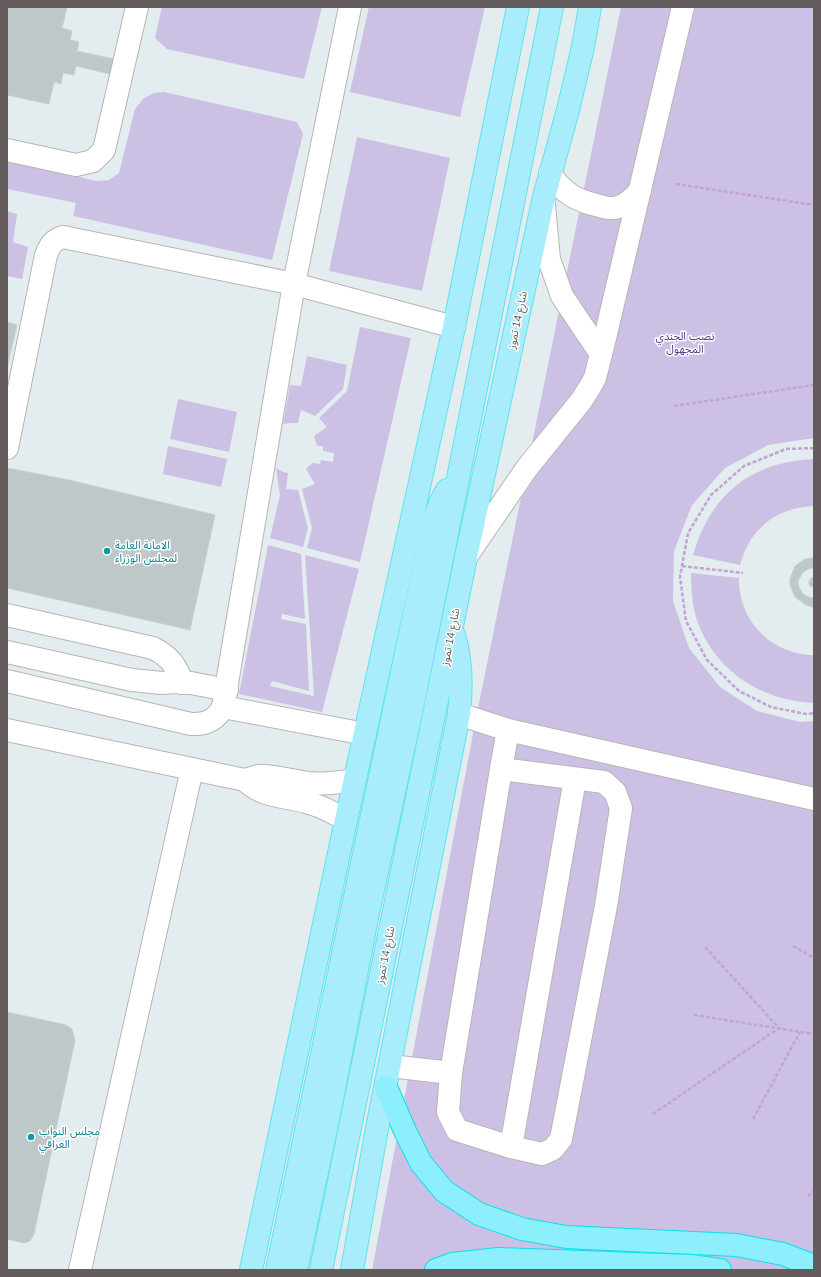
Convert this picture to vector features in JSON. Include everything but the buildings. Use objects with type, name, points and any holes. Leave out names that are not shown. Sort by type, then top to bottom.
[{"type":"highway","points":[[386,1087],[421,1163],[444,1190],[479,1214],[522,1229],[566,1237],[736,1245],[783,1254],[814,1266]]},
{"type":"highway","points":[[436,1270],[452,1264],[499,1259],[691,1266],[720,1270]]},
{"type":"main road","points":[[251,1270],[354,780],[454,327],[518,7]]},
{"type":"main road","name":"شارع 14 تموز","points":[[296,1270],[328,1120],[368,913],[459,475],[552,7]]},
{"type":"main road","name":"شارع 14 تموز","points":[[321,1270],[466,557],[544,197],[572,98],[590,7]]},
{"type":"main road","points":[[277,1270],[434,518],[449,486],[459,475]]},
{"type":"main road","points":[[352,1270],[390,1066],[459,714],[462,692],[461,670],[458,649],[452,627]]},
{"type":"lane","points":[[7,150],[76,165],[93,161],[104,150],[137,7]]},
{"type":"lane","points":[[7,681],[191,724],[206,723],[219,714],[225,698],[294,284],[350,7]]},
{"type":"lane","points":[[466,557],[527,468],[581,401],[595,378],[682,7]]},
{"type":"lane","points":[[550,173],[556,183],[575,198],[605,208],[617,208],[626,204],[640,190]]},
{"type":"lane","points":[[544,197],[549,258],[558,287],[562,296],[601,354]]},
{"type":"lane","points":[[7,448],[46,255],[49,248],[56,240],[63,237],[294,284],[454,327]]},
{"type":"lane","points":[[7,615],[153,648],[169,658],[179,674],[182,683]]},
{"type":"lane","points":[[7,652],[132,680],[182,683],[225,698],[365,734]]},
{"type":"lane","points":[[459,714],[508,730],[814,799]]},
{"type":"lane","points":[[7,730],[245,780],[258,776],[321,784],[354,780]]},
{"type":"lane","points":[[501,768],[604,782],[616,792],[620,808],[606,906],[561,1139],[553,1149],[542,1154],[511,1147],[457,1130],[448,1112],[452,1073],[501,768],[508,730]]},
{"type":"lane","points":[[80,1270],[192,769]]},
{"type":"lane","points":[[511,1147],[575,779]]},
{"type":"lane","points":[[245,780],[256,790],[316,805],[346,820]]},
{"type":"lane","points":[[390,1066],[452,1073]]},
{"type":"lane","points":[[247,1270],[256,1247]]},
{"type":"path","points":[[676,184],[814,205]]},
{"type":"path","points":[[674,406],[814,385]]},
{"type":"path","points":[[814,448],[786,449],[744,466],[711,495],[688,533],[680,577],[686,621],[707,660],[739,691],[752,698],[771,707],[806,714],[814,713]]},
{"type":"path","points":[[682,566],[743,574]]},
{"type":"path","points":[[793,946],[814,958]]},
{"type":"path","points":[[705,947],[779,1028]]},
{"type":"path","points":[[694,1016],[814,1034]]},
{"type":"path","points":[[653,1114],[779,1028]]},
{"type":"path","points":[[753,1119],[800,1032]]},
{"type":"path","points":[[808,1196],[814,1190]]},
{"type":"green space","points":[[162,7],[322,7],[304,79],[167,49],[155,38]]},
{"type":"green space","points":[[369,7],[485,7],[460,117],[350,92]]},
{"type":"green space","name":"نصب الجندي المجهول","points":[[621,7],[814,7],[814,438],[768,445],[725,468],[692,505],[674,551],[673,601],[689,648],[720,687],[757,711],[800,722],[814,721],[814,1270],[372,1270],[476,718]]},
{"type":"green space","points":[[164,92],[297,122],[303,134],[272,260],[73,216],[76,203],[7,189],[7,161],[97,181],[109,180],[119,173],[135,109],[143,99],[154,93]]},
{"type":"green space","points":[[357,137],[450,158],[422,291],[329,271]]},
{"type":"green space","points":[[7,211],[17,214],[13,242],[28,247],[22,279],[7,276]]},
{"type":"green space","points":[[360,327],[411,338],[360,562],[307,548],[312,528],[302,489],[315,484],[306,469],[312,463],[320,464],[321,460],[333,462],[334,453],[323,451],[323,446],[317,446],[314,436],[327,427],[319,418],[347,391]]},
{"type":"green space","points":[[307,356],[347,365],[343,389],[315,416],[301,410],[298,423],[283,424],[290,385],[301,386]]},
{"type":"green space","points":[[178,399],[237,412],[229,452],[170,439]]},
{"type":"green space","points":[[168,446],[227,459],[221,487],[163,474]]},
{"type":"green space","points":[[814,459],[814,506],[788,511],[766,522],[750,540],[740,565],[693,555],[701,533],[710,515],[722,499],[736,485],[752,475],[771,467],[791,461]]},
{"type":"green space","points":[[276,468],[288,473],[286,489],[298,490],[308,528],[303,547],[270,538],[280,495]]},
{"type":"green space","points":[[268,545],[301,554],[305,619],[282,614],[281,619],[306,624],[309,691],[272,681],[270,686],[314,696],[305,555],[359,569],[322,712],[239,694]]},
{"type":"green space","points":[[691,573],[739,578],[740,594],[744,608],[760,633],[784,649],[814,655],[814,703],[793,701],[774,696],[738,677],[723,664],[711,648],[701,630],[694,610]]},
{"type":"place","name":"الامانة العامة لمجلس الوزراء","points":[[107,551]]},
{"type":"place","name":"مجلس النواب العراقي","points":[[31,1137]]}]
